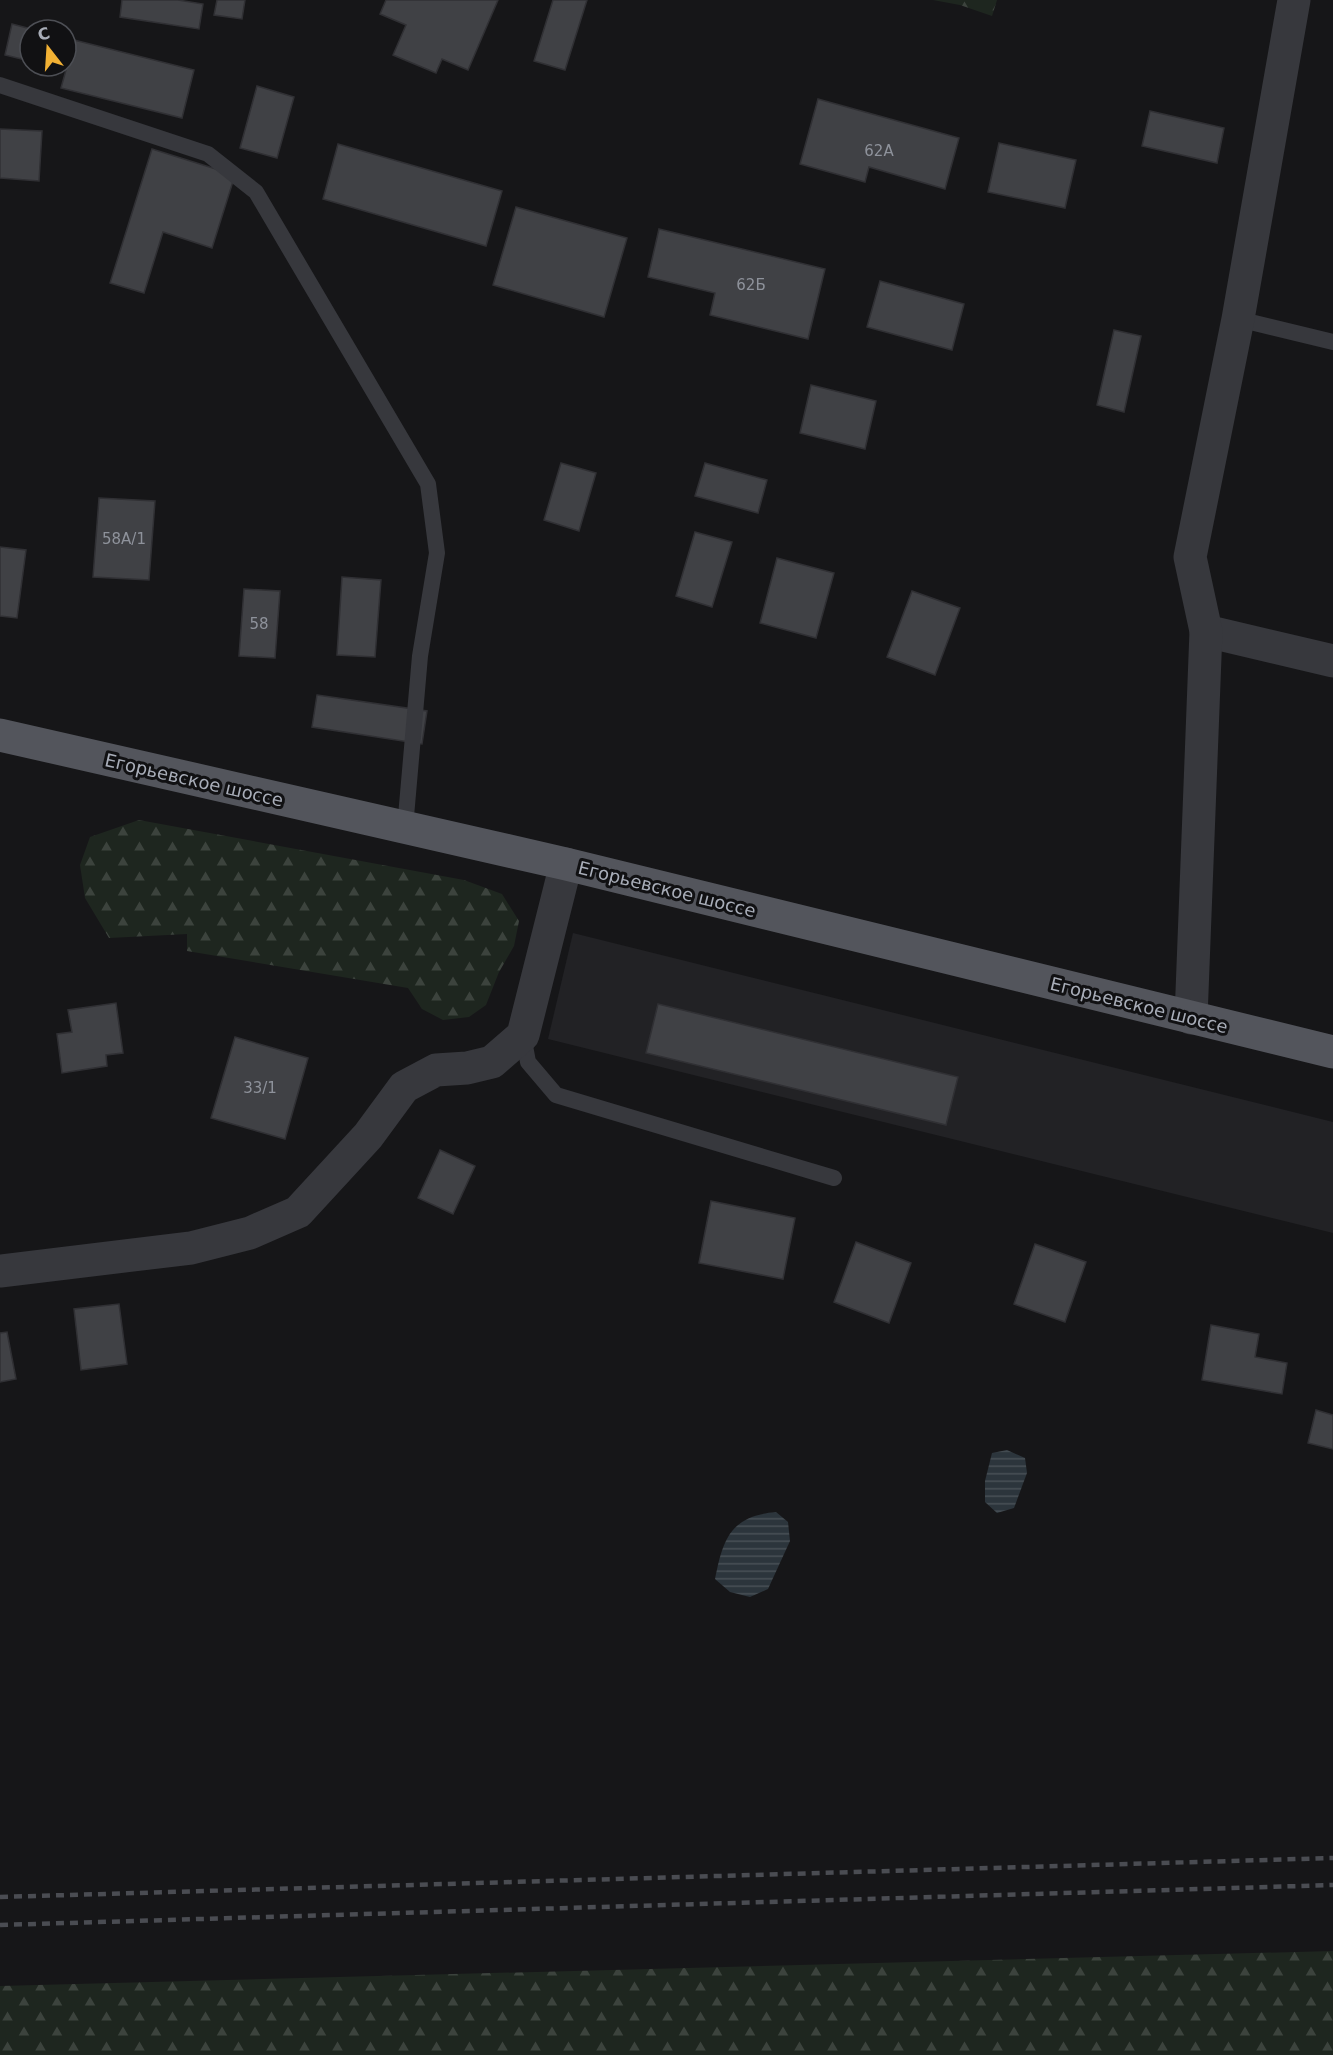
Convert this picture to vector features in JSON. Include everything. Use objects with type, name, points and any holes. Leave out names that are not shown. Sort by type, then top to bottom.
[{"type":"main road","name":"Егорьевское шоссе","points":[[0,735],[566,864],[1333,1052]]},
{"type":"street","points":[[1191,1018],[1206,631],[1190,557],[1238,319],[1294,0]]},
{"type":"street","points":[[1206,631],[1333,661]]},
{"type":"street","points":[[0,1271],[191,1248],[250,1233],[298,1212],[368,1136],[404,1087],[436,1070],[467,1068],[492,1062],[523,1035],[566,864]]},
{"type":"lane","points":[[0,85],[208,154],[256,192],[428,484],[438,553],[420,656],[405,828]]},
{"type":"lane","points":[[1238,319],[1333,342]]},
{"type":"lane","points":[[523,1035],[528,1062],[556,1095],[834,1178]]},
{"type":"shaded area","points":[[573,933],[1333,1122],[1333,1233],[548,1039]]},
{"type":"shaded area","points":[[1007,1450],[1025,1458],[1027,1473],[1014,1508],[997,1513],[985,1502],[985,1481],[992,1453]]},
{"type":"shaded area","points":[[776,1512],[788,1522],[790,1541],[768,1589],[750,1597],[730,1592],[715,1579],[726,1541],[739,1524],[749,1518]]},
{"type":"green space","points":[[933,0],[997,0],[992,16],[960,5]]},
{"type":"green space","points":[[139,820],[464,880],[502,894],[519,921],[514,946],[499,972],[486,1005],[469,1017],[443,1020],[422,1009],[408,988],[187,951],[187,934],[109,938],[85,898],[80,865],[90,837]]},
{"type":"green space","points":[[1333,1951],[1333,2055],[0,2055],[0,1986]]},
{"type":"building","points":[[122,0],[178,0],[203,4],[199,29],[120,17]]},
{"type":"building","points":[[217,0],[245,0],[242,19],[214,15]]},
{"type":"building","points":[[386,0],[498,0],[468,70],[442,59],[436,73],[393,55],[406,25],[380,14]]},
{"type":"building","points":[[553,0],[587,0],[565,70],[534,61]]},
{"type":"building","points":[[12,24],[18,26],[18,58],[5,55]]},
{"type":"building","points":[[78,41],[194,70],[182,118],[61,88],[64,78],[78,78]]},
{"type":"building","points":[[257,86],[294,97],[277,158],[240,148]]},
{"type":"building","points":[[818,99],[959,138],[945,189],[869,167],[865,182],[800,164]]},
{"type":"building","points":[[1150,111],[1224,128],[1217,163],[1142,146]]},
{"type":"building","points":[[0,129],[42,131],[39,181],[0,178]]},
{"type":"building","points":[[999,143],[1076,160],[1065,208],[988,192]]},
{"type":"building","points":[[338,144],[502,191],[486,246],[323,199]]},
{"type":"building","points":[[152,149],[235,175],[212,248],[163,232],[144,293],[110,283]]},
{"type":"building","points":[[516,207],[627,238],[604,317],[493,285]]},
{"type":"building","points":[[659,229],[825,269],[808,339],[710,315],[715,293],[648,277]]},
{"type":"building","points":[[880,281],[964,304],[952,350],[867,327]]},
{"type":"building","points":[[1114,330],[1141,336],[1124,412],[1097,405]]},
{"type":"building","points":[[811,385],[876,401],[865,449],[800,433]]},
{"type":"building","points":[[561,463],[596,473],[579,531],[544,520]]},
{"type":"building","points":[[705,463],[767,480],[758,513],[695,496]]},
{"type":"building","points":[[99,498],[155,501],[149,580],[93,577]]},
{"type":"building","points":[[695,532],[732,542],[712,607],[676,596]]},
{"type":"building","points":[[0,547],[26,550],[17,618],[0,616]]},
{"type":"building","points":[[777,558],[834,573],[816,638],[760,623]]},
{"type":"building","points":[[342,577],[381,580],[375,657],[337,655]]},
{"type":"building","points":[[244,589],[280,591],[275,658],[239,656]]},
{"type":"building","points":[[912,591],[960,608],[935,675],[887,657]]},
{"type":"building","points":[[317,695],[427,711],[422,744],[312,727]]},
{"type":"building","points":[[116,1003],[123,1053],[106,1055],[107,1066],[62,1073],[57,1034],[72,1032],[68,1010]]},
{"type":"building","points":[[658,1004],[958,1077],[946,1125],[646,1053]]},
{"type":"building","points":[[235,1037],[308,1058],[285,1139],[211,1118]]},
{"type":"building","points":[[440,1150],[475,1166],[453,1214],[418,1198]]},
{"type":"building","points":[[711,1201],[795,1218],[783,1279],[699,1263]]},
{"type":"building","points":[[856,1242],[911,1263],[889,1323],[834,1302]]},
{"type":"building","points":[[1035,1244],[1086,1262],[1065,1322],[1014,1304]]},
{"type":"building","points":[[119,1304],[127,1364],[81,1370],[74,1309]]},
{"type":"building","points":[[1211,1325],[1259,1334],[1255,1357],[1287,1363],[1282,1394],[1202,1380]]},
{"type":"building","points":[[7,1332],[16,1379],[0,1382],[0,1333]]},
{"type":"building","points":[[1316,1410],[1333,1415],[1333,1449],[1308,1443]]},
{"type":"railway","points":[[0,1897],[1333,1858]]},
{"type":"railway","points":[[0,1925],[1333,1885]]}]
